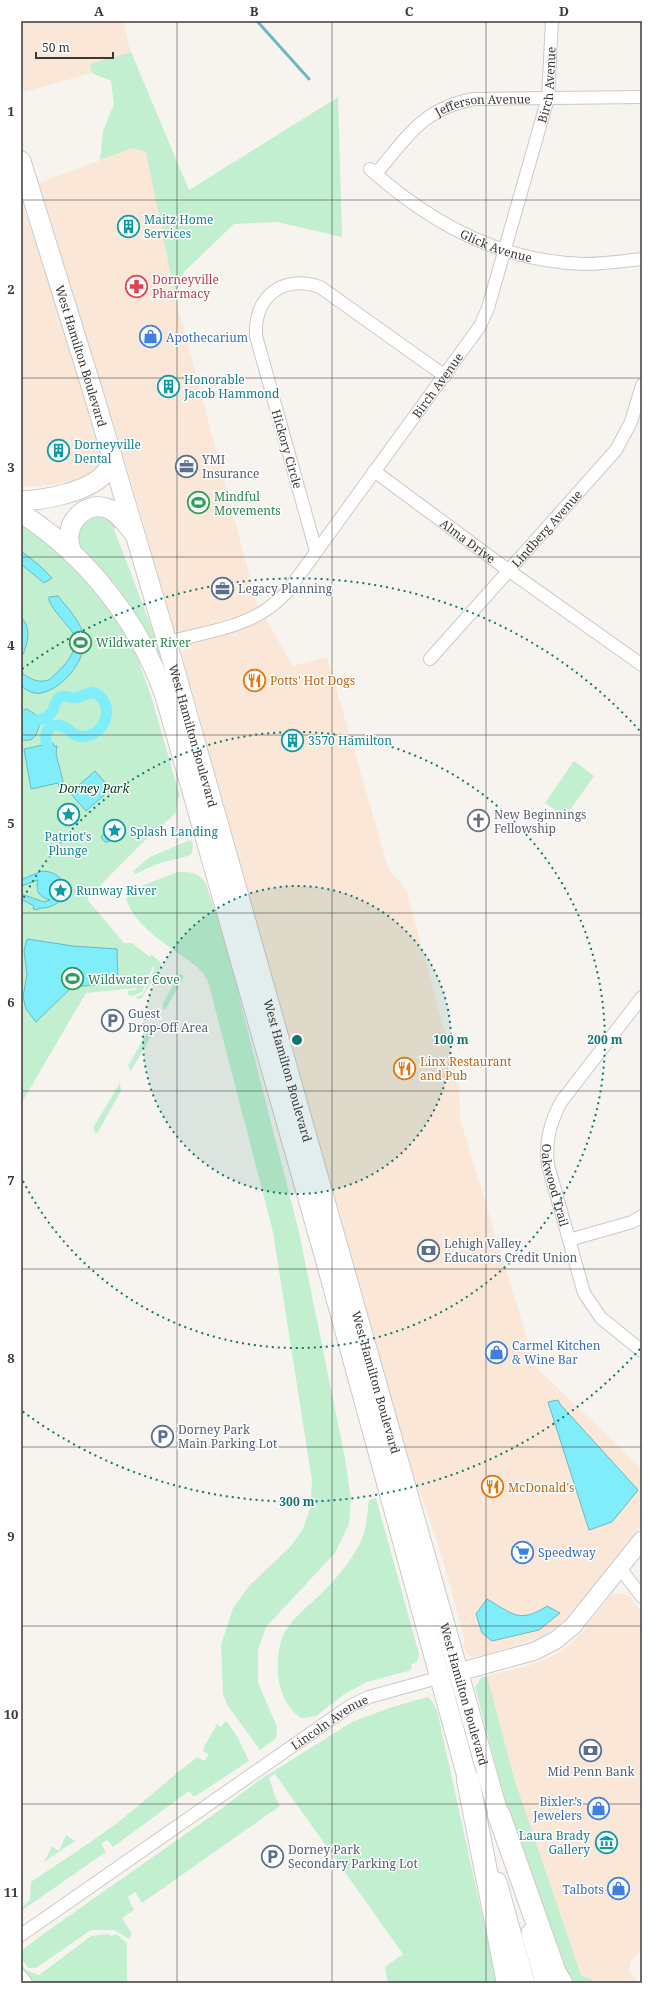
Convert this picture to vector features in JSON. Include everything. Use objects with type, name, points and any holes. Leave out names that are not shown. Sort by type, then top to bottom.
[{"type":"highway","points":[[468,1780],[508,1983]]},
{"type":"highway","points":[[499,1815],[555,1973],[560,1983]]},
{"type":"main road","name":"West Hamilton Boulevard","points":[[21,162],[112,456],[167,642],[358,1323],[459,1672],[545,1983]]},
{"type":"main road","points":[[21,501],[50,498],[77,490],[97,480],[105,473],[112,456]]},
{"type":"main road","points":[[72,553],[68,536],[72,523],[84,510],[94,507],[108,509],[114,512],[136,535]]},
{"type":"main road","name":"West Hamilton Boulevard","points":[[21,513],[72,553],[95,577],[133,628],[150,658],[165,696],[326,1262],[468,1780],[526,1983]]},
{"type":"street","name":"Birch Avenue","points":[[167,642],[245,621],[261,614],[275,604],[287,592],[374,470],[445,376],[480,326],[488,308],[505,251],[548,98],[552,21]]},
{"type":"street","name":"Jefferson Avenue","points":[[373,172],[415,128],[427,117],[443,107],[474,99],[642,97]]},
{"type":"street","name":"Glick Avenue","points":[[373,172],[412,204],[441,222],[483,243],[505,251],[532,258],[572,263],[612,263],[642,259]]},
{"type":"street","name":"Hickory Circle","points":[[316,551],[256,336],[255,324],[262,303],[269,295],[286,285],[297,283],[320,287],[445,376]]},
{"type":"street","name":"Lindberg Avenue","points":[[430,659],[616,450],[631,422],[642,385]]},
{"type":"street","name":"Alma Drive","points":[[374,470],[508,570],[642,665]]},
{"type":"street","name":"Oakwood Trail","points":[[642,997],[562,1102],[549,1130],[547,1144],[548,1165],[584,1293],[591,1306],[601,1318],[642,1351]]},
{"type":"street","points":[[569,1240],[632,1222],[642,1216]]},
{"type":"street","name":"Lincoln Avenue","points":[[21,1935],[350,1706],[369,1697],[535,1651],[556,1640],[573,1626],[642,1540]]},
{"type":"street","points":[[620,1568],[642,1597]]},
{"type":"street","points":[[21,1976],[26,1983]]},
{"type":"shaded area","points":[[21,21],[123,21],[131,52],[91,64],[92,73],[21,93]]},
{"type":"shaded area","points":[[133,148],[146,151],[175,296],[258,607],[243,614],[185,632],[176,631],[173,627],[132,484],[39,183]]},
{"type":"shaded area","points":[[21,199],[95,428],[101,455],[100,468],[83,478],[51,485],[21,487]]},
{"type":"shaded area","points":[[265,618],[293,666],[327,657],[389,870],[406,889],[459,1084],[460,1119],[536,1367],[642,1469],[642,1525],[566,1620],[544,1636],[480,1656],[472,1657],[467,1655],[463,1646],[465,1640],[441,1554],[405,1448],[349,1261],[301,1079],[183,658],[182,653],[187,644],[235,631]]},
{"type":"shaded area","points":[[620,1593],[631,1597],[642,1614],[642,1949],[631,1961],[629,1970],[639,1983],[599,1983],[581,1975],[515,1781],[487,1676],[530,1665],[549,1658],[566,1648],[584,1630],[611,1595]]},
{"type":"green space","points":[[131,52],[189,190],[338,97],[342,237],[277,222],[234,224],[184,272],[175,296],[146,152],[133,148],[100,160],[103,131],[114,104],[111,81],[92,73],[90,64]]},
{"type":"green space","points":[[103,512],[118,526],[114,529],[155,637],[170,691],[80,556],[76,524]]},
{"type":"green space","name":"Dorney Park","points":[[21,523],[55,549],[106,601],[139,655],[140,665],[152,699],[180,797],[178,797],[176,813],[144,841],[87,899],[124,943],[132,943],[150,957],[151,954],[161,963],[161,967],[141,999],[135,998],[143,994],[154,969],[154,964],[142,992],[132,996],[128,995],[128,991],[136,990],[136,988],[86,993],[21,1104]]},
{"type":"green space","points":[[574,761],[594,776],[565,817],[545,803]]},
{"type":"green space","points":[[190,840],[193,844],[192,853],[188,856],[160,863],[135,874],[133,871],[150,857]]},
{"type":"green space","points":[[178,872],[187,872],[197,875],[206,884],[241,988],[238,993],[299,1232],[345,1458],[351,1500],[349,1524],[335,1553],[266,1627],[258,1650],[258,1682],[277,1727],[276,1738],[260,1750],[228,1706],[223,1694],[221,1645],[233,1608],[249,1586],[291,1546],[303,1529],[310,1509],[312,1481],[273,1232],[208,981],[198,968],[146,929],[131,910],[126,899],[131,890]]},
{"type":"green space","points":[[180,973],[183,976],[183,979],[165,1010],[163,1009],[163,1003]]},
{"type":"green space","points":[[153,1022],[156,1028],[131,1071],[128,1066]]},
{"type":"green space","points":[[120,1083],[121,1091],[98,1132],[95,1133],[93,1128]]},
{"type":"green space","points":[[376,1498],[419,1654],[417,1662],[411,1665],[412,1668],[408,1671],[367,1682],[343,1695],[316,1716],[302,1718],[294,1712],[288,1704],[280,1686],[278,1657],[283,1636],[293,1620],[331,1584],[351,1559],[364,1534],[369,1500]]},
{"type":"green space","points":[[487,1676],[515,1781],[581,1975],[599,1983],[570,1983],[503,1793],[475,1687],[481,1678]]},
{"type":"green space","points":[[428,1697],[437,1710],[497,1983],[388,1983],[385,1967],[403,1954],[275,1774],[269,1778],[280,1806],[142,1903],[135,1892],[128,1897],[134,1910],[122,1918],[132,1934],[129,1939],[114,1930],[91,1930],[36,1968],[28,1968],[24,1962],[22,1953],[29,1944],[217,1812],[258,1781],[352,1722],[392,1707]]},
{"type":"green space","points":[[226,1721],[237,1736],[249,1761],[194,1797],[189,1791],[113,1847],[107,1840],[101,1844],[106,1852],[21,1911],[21,1908],[30,1900],[31,1882],[111,1827],[198,1757],[204,1761],[209,1755],[203,1751],[204,1747],[217,1724],[221,1727]]},
{"type":"green space","points":[[66,1835],[75,1841],[44,1862],[52,1846],[59,1851]]},
{"type":"green space","points":[[109,1934],[111,1936],[116,1934],[127,1943],[127,1983],[31,1983],[21,1970],[21,1964],[26,1970],[39,1975],[91,1936]]},
{"type":"water","points":[[21,551],[39,565],[52,578],[44,583],[21,564]]},
{"type":"water","name":"Wildwater River","points":[[58,596],[74,616],[81,628],[84,640],[81,657],[71,673],[57,686],[39,693],[33,693],[21,686],[21,665],[23,674],[29,678],[39,681],[49,680],[70,658],[75,644],[71,630],[56,612],[49,600],[49,597]]},
{"type":"water","points":[[21,617],[27,627],[28,638],[21,659]]},
{"type":"water","points":[[27,709],[36,715],[40,723],[38,731],[34,737],[29,740],[25,740],[21,739],[21,711]]},
{"type":"water","points":[[53,743],[54,746],[57,746],[56,754],[64,785],[59,787],[58,783],[31,789],[24,749]]},
{"type":"water","points":[[95,771],[111,789],[86,811],[70,793]]},
{"type":"water","name":"Splash Landing","points":[[113,820],[122,823],[124,830],[108,842],[105,842],[101,837]]},
{"type":"water","name":"Runway River","points":[[42,871],[53,873],[60,877],[64,891],[62,897],[57,903],[49,907],[39,908],[38,910],[33,909],[34,906],[21,899],[21,894],[44,902],[50,900],[43,897],[39,893],[37,887],[38,880],[21,886],[21,880]]},
{"type":"water","name":"Wildwater Cove","points":[[27,939],[73,946],[117,949],[118,983],[72,987],[36,1022],[26,1009],[23,997],[27,974],[24,951]]},
{"type":"water","points":[[558,1400],[638,1490],[612,1522],[589,1530],[548,1402]]},
{"type":"water","points":[[487,1599],[516,1615],[529,1615],[547,1606],[560,1613],[539,1630],[492,1641],[482,1633],[476,1614]]},
{"type":"waterway","points":[[257,21],[309,79]]},
{"type":"waterway","points":[[21,715],[33,720],[45,718],[51,713],[57,700],[63,696],[76,698],[93,692],[104,701],[106,707],[105,720],[102,726],[90,735],[78,736],[63,726],[51,726],[46,732],[46,742],[50,753]]},
{"type":"place","name":"Maitz Home Services","points":[[129,226]]},
{"type":"place","name":"Dorneyville Pharmacy","points":[[136,286]]},
{"type":"place","name":"Apothecarium","points":[[151,337]]},
{"type":"place","name":"Honorable Jacob Hammond","points":[[168,386]]},
{"type":"place","name":"Dorneyville Dental","points":[[59,451]]},
{"type":"place","name":"YMI Insurance","points":[[187,466]]},
{"type":"place","name":"Mindful Movements","points":[[199,503]]},
{"type":"place","name":"Legacy Planning","points":[[223,588]]},
{"type":"place","name":"Wildwater River","points":[[80,642]]},
{"type":"place","name":"Potts' Hot Dogs","points":[[254,680]]},
{"type":"place","name":"3570 Hamilton","points":[[293,740]]},
{"type":"place","name":"Patriot's Plunge","points":[[68,815]]},
{"type":"place","name":"New Beginnings Fellowship","points":[[479,821]]},
{"type":"place","name":"Splash Landing","points":[[115,831]]},
{"type":"place","name":"Runway River","points":[[60,890]]},
{"type":"place","name":"Wildwater Cove","points":[[72,979]]},
{"type":"place","name":"Guest Drop-Off Area","points":[[112,1020]]},
{"type":"place","name":"Linx Restaurant and Pub","points":[[404,1068]]},
{"type":"place","name":"Lehigh Valley Educators Credit Union","points":[[429,1250]]},
{"type":"place","name":"Carmel Kitchen & Wine Bar","points":[[497,1352]]},
{"type":"place","name":"Dorney Park Main Parking Lot","points":[[163,1436]]},
{"type":"place","name":"McDonald's","points":[[493,1487]]},
{"type":"place","name":"Speedway","points":[[523,1552]]},
{"type":"place","name":"Mid Penn Bank","points":[[591,1750]]},
{"type":"place","name":"Bixler’s Jewelers","points":[[598,1808]]},
{"type":"place","name":"Laura Brady Gallery","points":[[606,1842]]},
{"type":"place","name":"Dorney Park Secondary Parking Lot","points":[[272,1856]]},
{"type":"place","name":"Talbots","points":[[619,1889]]}]
